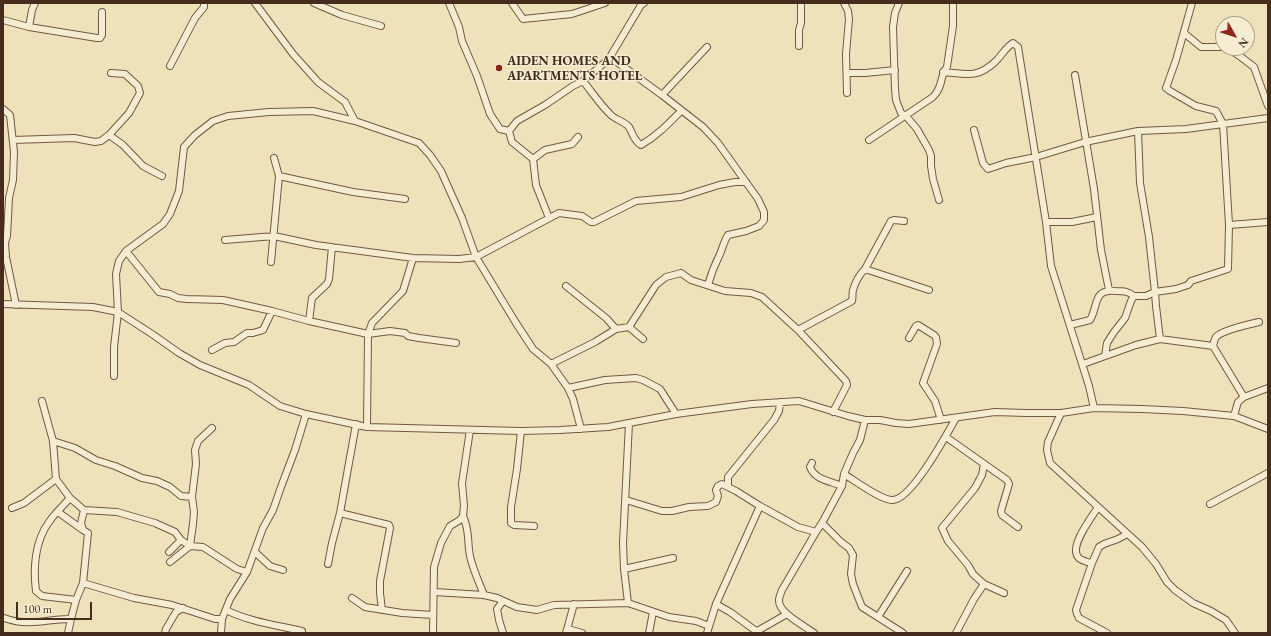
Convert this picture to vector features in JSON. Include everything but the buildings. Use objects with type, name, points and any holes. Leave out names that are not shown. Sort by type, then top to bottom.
[{"type":"street","points":[[29,27],[32,10],[35,3]]},
{"type":"street","points":[[170,66],[195,18],[204,6],[204,3]]},
{"type":"street","points":[[314,3],[342,15],[380,26]]},
{"type":"street","points":[[449,3],[490,114],[500,129],[509,131]]},
{"type":"street","points":[[512,3],[522,19],[572,14],[605,3]]},
{"type":"street","points":[[799,46],[799,30],[801,23],[800,3]]},
{"type":"street","points":[[844,3],[848,11],[849,19],[846,54],[847,93]]},
{"type":"street","points":[[899,3],[894,13],[893,27],[896,100],[901,113],[906,116],[917,129],[931,156],[930,161],[932,173],[939,200]]},
{"type":"street","points":[[869,140],[906,116],[938,92],[941,85],[943,72],[947,67],[953,26],[953,3]]},
{"type":"street","points":[[1070,326],[1090,320],[1097,297],[1103,292],[1109,290],[1130,293],[1134,296],[1146,296],[1156,292],[1176,289],[1188,285],[1191,281],[1228,269],[1229,225],[1223,124],[1216,111],[1196,106],[1166,88],[1192,3]]},
{"type":"street","points":[[257,4],[293,54],[318,82],[326,90],[345,102],[355,121]]},
{"type":"street","points":[[509,131],[518,121],[594,73],[610,57],[642,4]]},
{"type":"street","points":[[3,20],[29,27],[100,38],[103,29],[102,12]]},
{"type":"street","points":[[1184,33],[1201,47],[1215,47]]},
{"type":"street","points":[[943,72],[974,74],[983,71],[1010,45],[1013,43],[1016,44],[1019,53],[1036,157],[1051,266],[1083,364],[1094,408]]},
{"type":"street","points":[[662,95],[707,47]]},
{"type":"street","points":[[1239,56],[1254,67],[1268,106]]},
{"type":"street","points":[[610,57],[703,126],[718,143],[746,182],[758,199],[764,212],[764,220],[759,226],[728,235],[714,264],[708,285]]},
{"type":"street","points":[[847,73],[894,70]]},
{"type":"street","points":[[13,140],[74,138],[95,142],[101,141],[109,135],[129,113],[140,92],[138,86],[125,74],[112,73]]},
{"type":"street","points":[[1075,75],[1101,250],[1109,290]]},
{"type":"street","points":[[583,81],[612,116],[624,122],[638,143],[641,145],[662,131],[681,110]]},
{"type":"street","points":[[3,109],[10,115],[14,152],[13,180],[9,198],[7,236],[4,243],[16,304]]},
{"type":"street","points":[[114,376],[114,347],[118,312],[116,274],[119,261],[126,251],[163,224],[170,214],[178,191],[184,146],[213,121],[228,116],[269,112],[313,112],[355,121],[419,143],[430,154],[441,171],[462,218],[476,257],[533,349],[551,364],[568,388],[581,429]]},
{"type":"street","points":[[974,130],[983,163],[988,169],[1006,163],[1036,157],[1085,142],[1138,131],[1186,129],[1268,118]]},
{"type":"street","points":[[509,131],[512,142],[533,159],[536,185],[549,218]]},
{"type":"street","points":[[1138,131],[1140,183],[1149,237],[1160,339]]},
{"type":"street","points":[[109,135],[123,145],[143,166],[162,176]]},
{"type":"street","points":[[533,159],[545,150],[572,144],[578,137]]},
{"type":"street","points":[[271,262],[279,176],[274,158]]},
{"type":"street","points":[[279,176],[353,192],[405,198]]},
{"type":"street","points":[[225,240],[274,236],[332,247],[413,258],[459,259],[476,257],[549,218],[563,213],[582,216],[591,222],[594,222],[636,200],[681,197],[719,185],[735,182],[746,182]]},
{"type":"street","points":[[1046,222],[1072,222],[1097,217]]},
{"type":"street","points":[[798,330],[852,300],[855,286],[863,271],[866,269],[891,221],[904,221]]},
{"type":"street","points":[[1229,225],[1268,222]]},
{"type":"street","points":[[309,321],[312,298],[327,284],[329,279],[332,247]]},
{"type":"street","points":[[126,251],[159,292],[170,294],[178,298],[223,300],[368,334],[390,331],[405,333],[408,336],[432,341],[456,343]]},
{"type":"street","points":[[367,427],[368,334],[372,323],[403,291],[413,258]]},
{"type":"street","points":[[866,269],[929,290]]},
{"type":"street","points":[[551,364],[595,342],[616,329],[629,327],[656,285],[666,277],[681,273],[691,280],[724,291],[751,293],[762,297],[798,330],[846,381],[847,385],[833,412]]},
{"type":"street","points":[[566,286],[606,318],[616,329]]},
{"type":"street","points":[[1105,356],[1107,343],[1125,318],[1134,296]]},
{"type":"street","points":[[3,304],[93,307],[118,312],[179,353],[200,364],[249,385],[280,406],[306,414],[367,427],[521,431],[581,429],[608,427],[676,414],[752,404],[799,401],[865,420],[880,420],[909,424],[995,412],[1061,413],[1094,408],[1183,411],[1234,416],[1268,429]]},
{"type":"street","points":[[212,350],[225,343],[234,342],[247,333],[263,330],[272,311]]},
{"type":"street","points":[[1244,397],[1213,346],[1214,341],[1217,335],[1222,332],[1259,322]]},
{"type":"street","points":[[909,338],[918,325],[934,335],[936,338],[936,344],[923,384],[935,401],[941,420]]},
{"type":"street","points":[[629,327],[643,339]]},
{"type":"street","points":[[1083,364],[1136,345],[1160,339],[1213,346]]},
{"type":"street","points":[[568,388],[605,380],[636,378],[644,380],[660,389],[676,414]]},
{"type":"street","points":[[1234,416],[1238,402],[1244,397],[1268,388]]},
{"type":"street","points":[[42,401],[53,441],[56,478],[70,498],[84,510],[117,512],[155,523],[175,532],[181,540],[190,546],[203,547],[237,569],[247,572]]},
{"type":"street","points":[[728,486],[728,477],[774,420],[779,411],[780,402]]},
{"type":"street","points":[[1061,413],[1048,442],[1047,450],[1050,463],[1146,553],[1156,564],[1167,582],[1175,590],[1193,603],[1226,620],[1235,633]]},
{"type":"street","points":[[221,633],[222,619],[234,591],[247,572],[264,528],[273,510],[295,450],[306,414]]},
{"type":"street","points":[[844,474],[877,494],[892,500],[898,499],[914,484],[946,437],[956,418]]},
{"type":"street","points":[[814,633],[787,614],[778,601],[782,590],[842,486],[844,474],[860,440],[865,420]]},
{"type":"street","points":[[628,602],[624,569],[623,522],[626,500],[629,423]]},
{"type":"street","points":[[328,564],[340,513],[356,424]]},
{"type":"street","points":[[170,562],[190,546],[194,512],[192,497],[195,471],[195,450],[198,442],[212,428]]},
{"type":"street","points":[[470,430],[462,483],[464,506],[463,516],[467,525],[473,567],[484,595]]},
{"type":"street","points":[[521,431],[517,469],[510,507],[511,522],[514,525],[534,526]]},
{"type":"street","points":[[946,437],[1008,480],[1009,484],[1001,511],[1002,515],[1018,526]]},
{"type":"street","points":[[53,441],[75,448],[96,460],[170,487],[181,496],[192,497]]},
{"type":"street","points":[[812,463],[810,467],[816,476],[842,486]]},
{"type":"street","points":[[984,464],[982,475],[975,488],[942,528],[948,541],[968,565],[973,574],[984,584],[1004,593]]},
{"type":"street","points":[[1210,504],[1268,473]]},
{"type":"street","points":[[12,508],[24,503],[56,478]]},
{"type":"street","points":[[626,500],[662,512],[689,507],[708,506],[716,502],[718,496],[716,490],[718,486],[722,484],[736,490],[760,506],[798,527],[816,532]]},
{"type":"street","points":[[70,498],[49,522],[40,537],[36,554],[34,577],[36,591],[42,596],[76,600]]},
{"type":"street","points":[[707,633],[716,604],[760,506]]},
{"type":"street","points":[[1092,563],[1078,558],[1076,550],[1080,534],[1087,526],[1098,507]]},
{"type":"street","points":[[83,530],[81,523],[84,510]]},
{"type":"street","points":[[58,512],[88,533],[83,583],[76,600],[68,633]]},
{"type":"street","points":[[340,513],[389,525],[390,528],[380,581],[382,610]]},
{"type":"street","points":[[433,633],[434,567],[441,543],[450,526],[460,520],[463,516]]},
{"type":"street","points":[[822,522],[841,542],[849,548],[853,555],[851,574],[857,597],[862,607],[903,633]]},
{"type":"street","points":[[1108,633],[1079,618],[1076,614],[1076,610],[1099,547],[1126,534]]},
{"type":"street","points":[[169,552],[181,540]]},
{"type":"street","points":[[255,552],[270,566],[283,570]]},
{"type":"street","points":[[624,569],[673,558]]},
{"type":"street","points":[[878,617],[907,571]]},
{"type":"street","points":[[83,583],[134,598],[183,608],[215,619],[222,619]]},
{"type":"street","points":[[956,633],[974,599],[984,584]]},
{"type":"street","points":[[434,592],[484,595],[497,598],[517,607],[537,610],[554,605],[628,602],[669,617],[696,621],[709,626]]},
{"type":"street","points":[[352,598],[364,607],[402,613],[433,615]]},
{"type":"street","points":[[503,601],[497,609],[503,633]]},
{"type":"street","points":[[574,604],[567,631],[582,633]]},
{"type":"street","points":[[716,604],[730,612],[756,631],[787,614]]},
{"type":"street","points":[[166,633],[166,629],[176,612],[183,608]]},
{"type":"street","points":[[226,610],[240,616],[302,630]]},
{"type":"street","points":[[649,633],[653,612]]},
{"type":"street","points":[[4,618],[23,622],[45,622],[56,619],[72,619]]},
{"type":"place","name":"AIDEN HOMES AND APARTMENTS HOTEL","points":[[499,68]]}]
